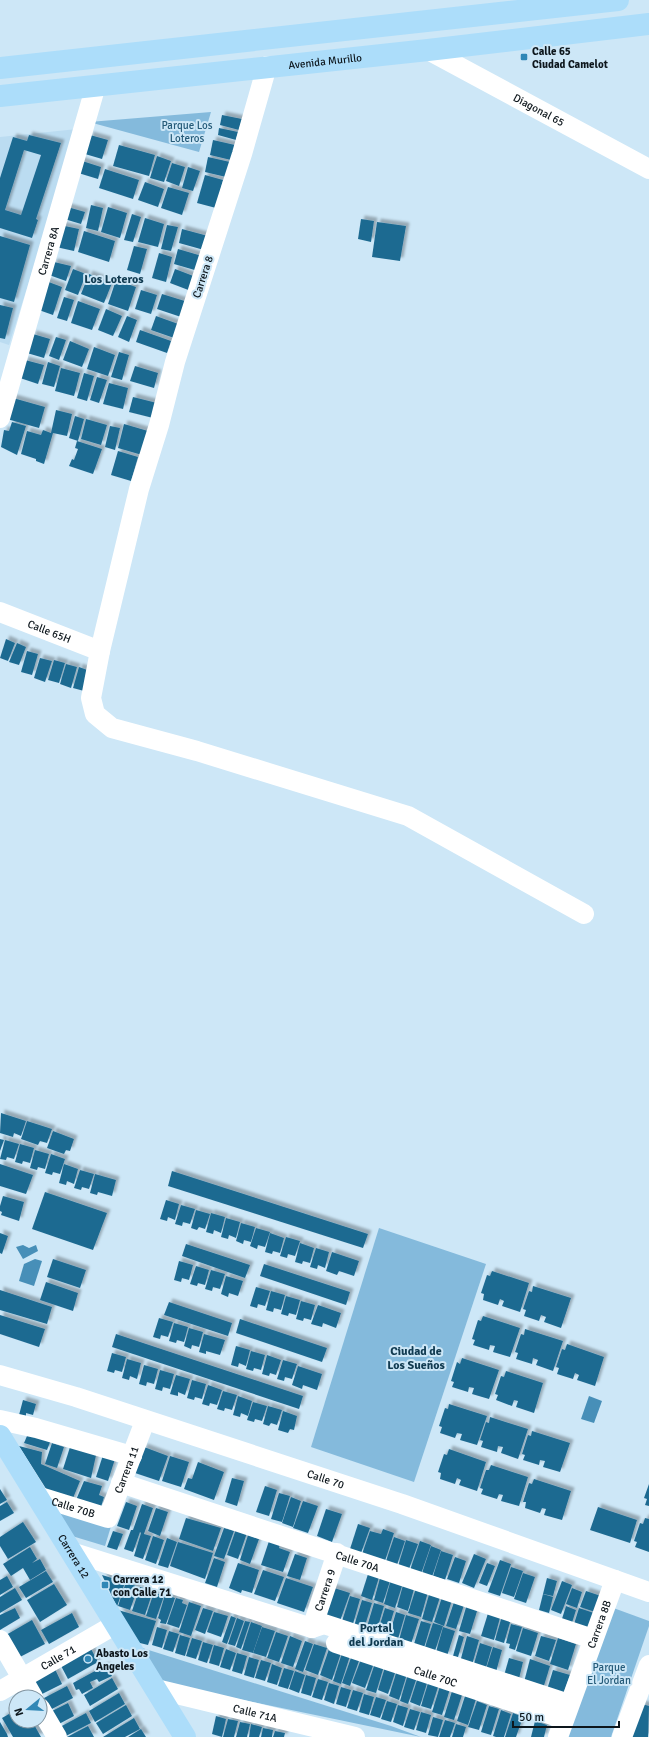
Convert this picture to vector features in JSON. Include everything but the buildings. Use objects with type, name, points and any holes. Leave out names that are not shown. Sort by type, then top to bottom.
[{"type":"main road","points":[[0,68],[539,5],[618,0]]},
{"type":"main road","name":"Avenida Murillo","points":[[0,96],[428,50],[649,24]]},
{"type":"main road","name":"Carrera 12","points":[[1,1435],[185,1737]]},
{"type":"street","name":"Diagonal 65","points":[[428,50],[649,169]]},
{"type":"street","name":"Carrera 8","points":[[268,66],[242,154],[175,362],[159,425],[139,489],[100,651],[91,698],[95,714],[112,728],[197,751],[408,816],[584,914]]},
{"type":"street","name":"Carrera 8A","points":[[0,418],[96,85]]},
{"type":"street","name":"Calle 65H","points":[[0,612],[100,651]]},
{"type":"street","name":"Calle 70","points":[[0,1375],[402,1504],[649,1592]]},
{"type":"street","name":"Carrera 11","points":[[108,1518],[145,1421]]},
{"type":"street","points":[[1,1435],[36,1428],[132,1456]]},
{"type":"street","name":"Calle 70A","points":[[121,1483],[594,1639]]},
{"type":"street","name":"Calle 70B","points":[[38,1496],[108,1518]]},
{"type":"street","name":"Calle 70C","points":[[71,1552],[312,1628],[318,1637],[564,1720]]},
{"type":"street","name":"Carrera 9","points":[[312,1628],[337,1553]]},
{"type":"street","name":"Carrera 8B","points":[[564,1720],[615,1580]]},
{"type":"street","name":"Calle 71","points":[[0,1691],[116,1624]]},
{"type":"street","points":[[0,1640],[29,1689]]},
{"type":"street","points":[[622,1737],[649,1665]]},
{"type":"street","name":"Calle 71A","points":[[156,1689],[355,1737]]},
{"type":"street","points":[[48,1722],[57,1737]]},
{"type":"shaded area","points":[[77,129],[9,345],[0,342],[0,137]]},
{"type":"shaded area","points":[[23,1245],[29,1248],[36,1245],[38,1251],[23,1259],[16,1247]]},
{"type":"shaded area","points":[[35,1259],[42,1261],[34,1286],[19,1281],[24,1264]]},
{"type":"shaded area","points":[[589,1396],[602,1401],[594,1423],[581,1419]]},
{"type":"green space","name":"Parque Los Loteros","points":[[211,112],[199,152],[89,122]]},
{"type":"green space","points":[[379,1228],[486,1264],[414,1482],[311,1447]]},
{"type":"green space","points":[[54,1506],[112,1523],[105,1546],[72,1536]]},
{"type":"green space","name":"Parque El Jordan","points":[[608,1606],[649,1621],[649,1626],[611,1737],[565,1737]]},
{"type":"green space","points":[[139,1647],[391,1726],[421,1737],[161,1683]]},
{"type":"place","name":"Calle 65 Ciudad Camelot","points":[[524,57]]},
{"type":"place","name":"Carrera 12 con Calle 71","points":[[105,1585]]},
{"type":"place","name":"Abasto Los Angeles","points":[[88,1659]]},
{"type":"district","name":"Los Loteros","points":[[114,279]]},
{"type":"district","name":"Ciudad de Los Sueños","points":[[416,1358]]},
{"type":"district","name":"Portal del Jordan","points":[[376,1635]]}]
